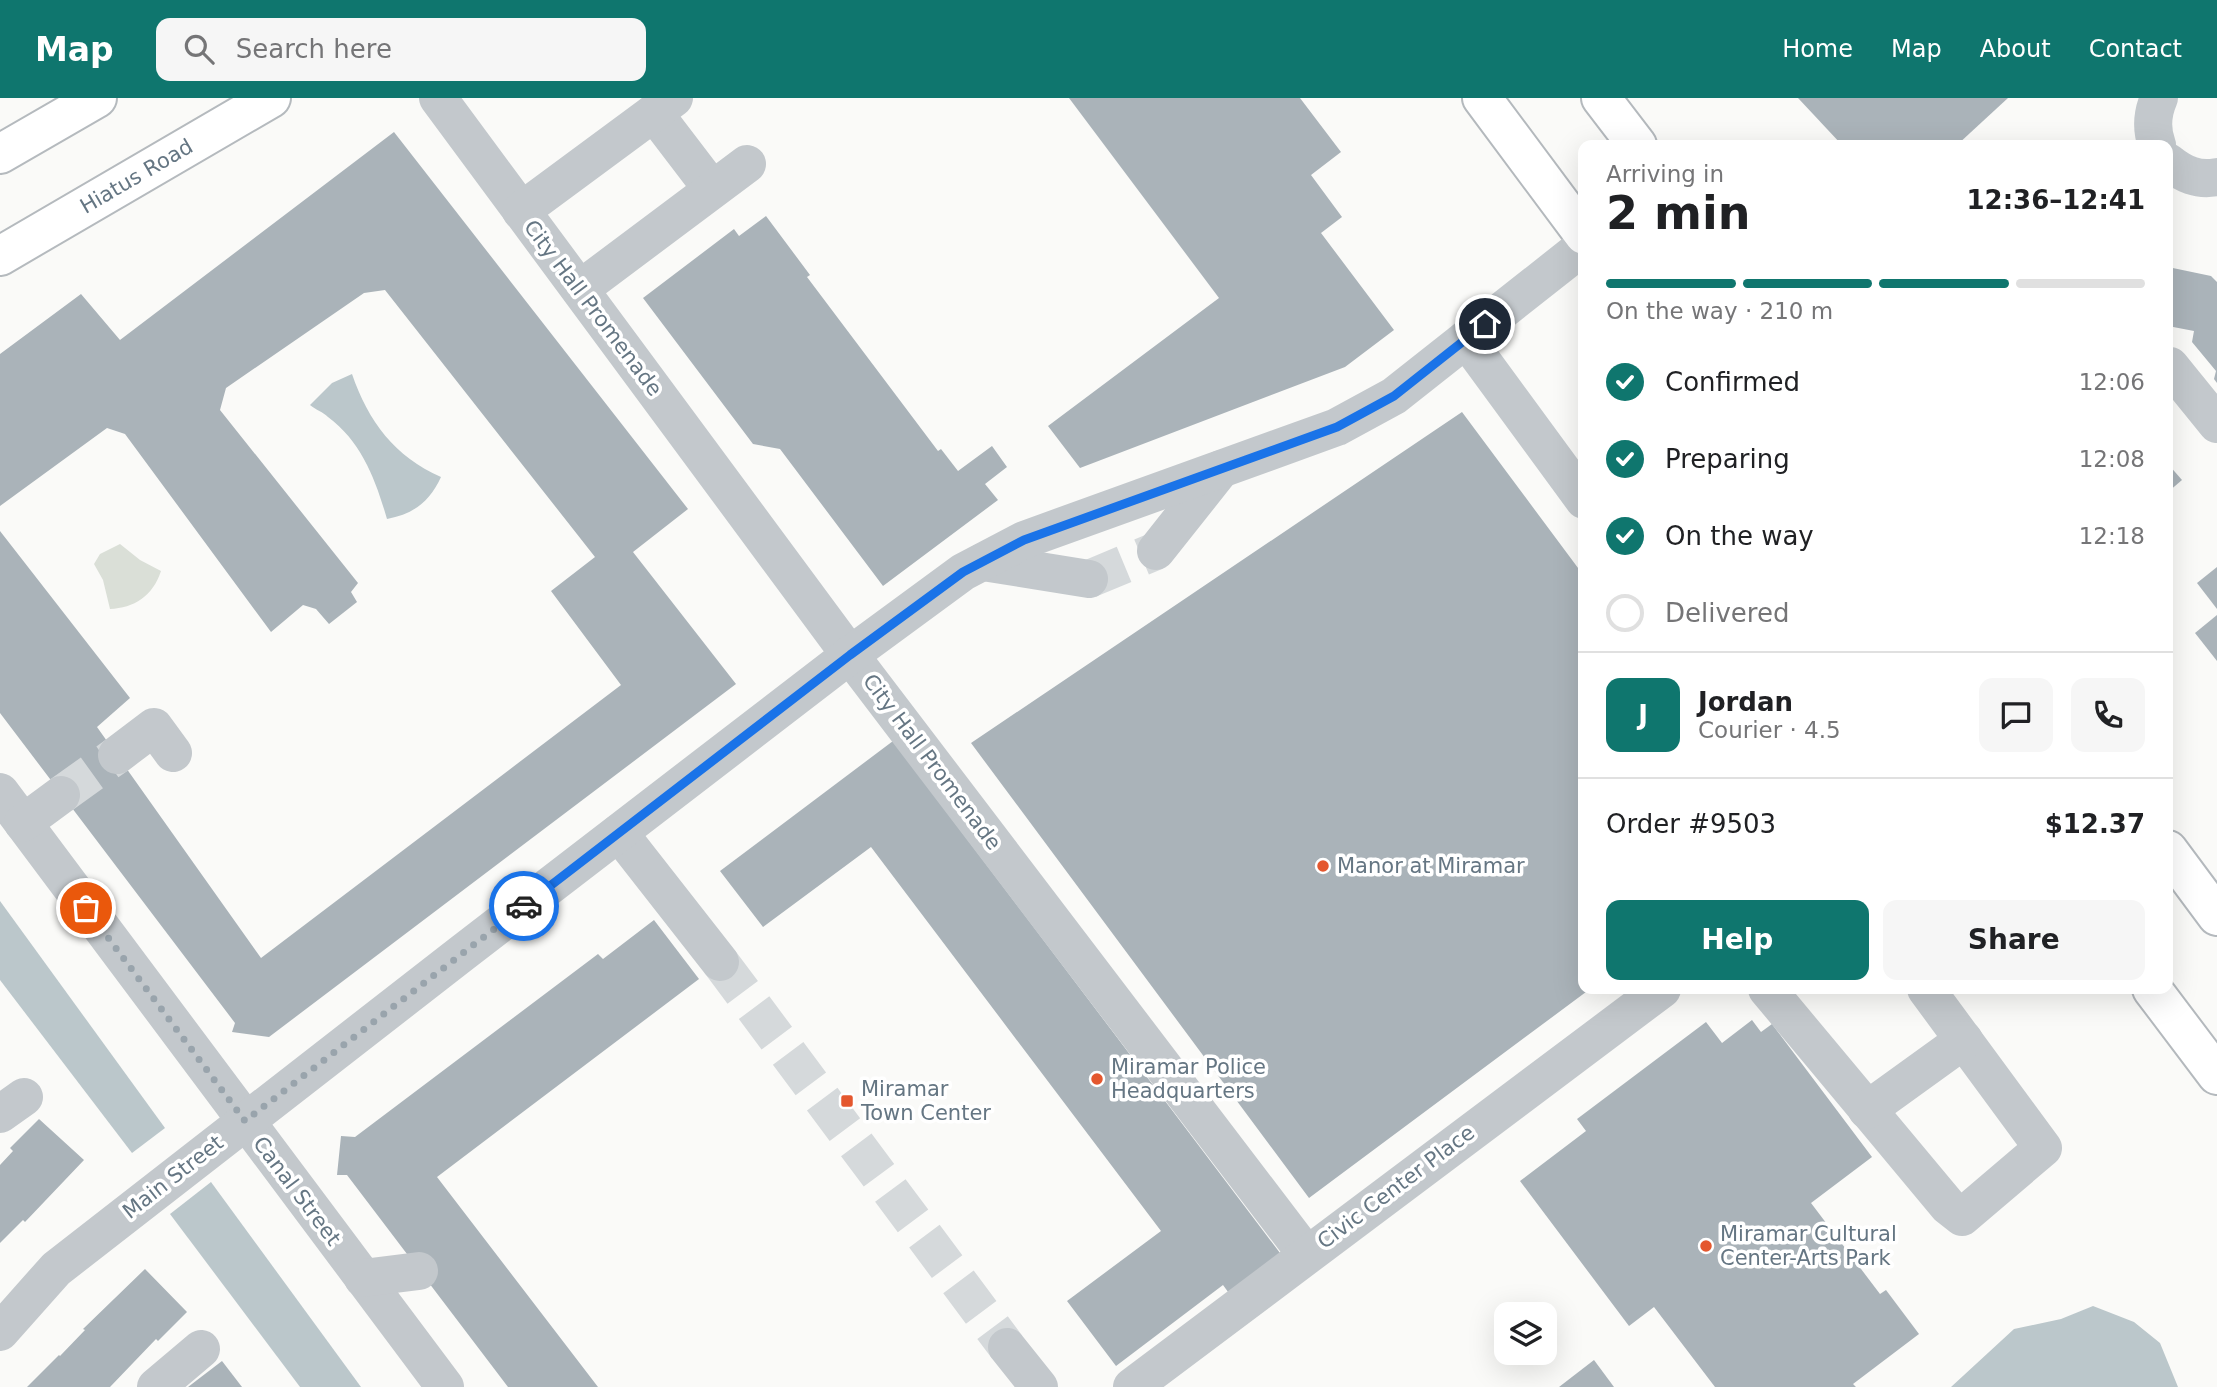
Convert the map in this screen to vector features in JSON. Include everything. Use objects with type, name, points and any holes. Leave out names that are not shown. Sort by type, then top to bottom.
[{"type":"main road","points":[[0,154],[97,98]]},
{"type":"main road","name":"Hiatus Road","points":[[0,256],[271,98]]},
{"type":"main road","points":[[1482,98],[1578,227]]},
{"type":"main road","points":[[1601,98],[1633,140]]},
{"type":"main road","points":[[2173,857],[2217,916]]},
{"type":"main road","points":[[2156,994],[2217,1075]]},
{"type":"street","name":"City Hall Promenade","points":[[438,98],[850,655],[1307,1254]]},
{"type":"street","points":[[521,211],[664,106],[712,189]]},
{"type":"street","points":[[2173,158],[2194,177],[2217,177]]},
{"type":"street","points":[[580,289],[747,164]]},
{"type":"street","name":"Main Street","points":[[0,1332],[57,1269],[850,655],[963,572],[1024,540],[1337,427],[1394,396],[1578,251]]},
{"type":"street","points":[[1466,339],[1578,492]]},
{"type":"street","points":[[2173,370],[2217,424]]},
{"type":"street","points":[[1156,551],[1221,469]]},
{"type":"street","points":[[983,562],[1089,579]]},
{"type":"street","points":[[117,755],[154,727],[173,753]]},
{"type":"street","name":"Canal Street","points":[[0,792],[445,1387]]},
{"type":"street","points":[[23,823],[61,794]]},
{"type":"street","points":[[619,833],[720,962]]},
{"type":"street","name":"Civic Center Place","points":[[1132,1387],[1655,994]]},
{"type":"street","points":[[1771,994],[1948,1206],[1962,1217],[2043,1148],[1930,994]]},
{"type":"street","points":[[1867,1110],[1964,1040]]},
{"type":"street","points":[[363,1278],[419,1271]]},
{"type":"street","points":[[1007,1347],[1039,1387]]},
{"type":"street","points":[[156,1387],[201,1349]]},
{"type":"shaded area","points":[[352,374],[366,407],[385,436],[410,459],[441,477],[426,500],[397,517],[387,519],[366,463],[350,438],[326,415],[310,405],[332,383]]},
{"type":"shaded area","points":[[120,544],[140,560],[161,571],[153,587],[142,599],[127,606],[110,609],[103,580],[94,564],[100,554]]},
{"type":"shaded area","points":[[0,901],[165,1128],[132,1153],[0,980]]},
{"type":"shaded area","points":[[211,1182],[361,1387],[300,1387],[170,1214]]},
{"type":"shaded area","points":[[2093,1306],[2134,1322],[2160,1343],[2178,1387],[1951,1387],[2014,1329],[2061,1319]]},
{"type":"building","points":[[1069,98],[1300,98],[1341,152],[1311,175],[1342,217],[1321,233],[1394,330],[1345,367],[1080,468],[1048,426],[1219,298]]},
{"type":"building","points":[[1798,98],[2008,98],[1962,140],[1837,140]]},
{"type":"building","points":[[394,132],[688,509],[633,552],[736,684],[269,1037],[232,1032],[235,1023],[0,713],[0,531],[130,698],[97,727],[261,958],[621,685],[551,591],[595,557],[385,290],[364,293],[226,388],[220,410],[358,583],[351,592],[357,602],[329,624],[316,609],[303,605],[271,632],[125,434],[107,428],[0,506],[0,354],[81,294],[120,340]]},
{"type":"building","points":[[766,216],[810,275],[807,277],[938,451],[941,449],[958,471],[992,446],[1007,467],[985,484],[998,500],[883,586],[780,449],[753,444],[643,298],[734,229],[739,236]]},
{"type":"building","points":[[2173,268],[2211,276],[2217,282],[2217,383],[2214,379],[2216,371],[2192,342],[2194,331],[2173,327]]},
{"type":"building","name":"Manor at Miramar","points":[[1462,412],[1578,568],[1578,994],[1583,994],[1309,1198],[971,743]]},
{"type":"building","points":[[2173,470],[2182,480],[2173,488]]},
{"type":"building","points":[[2217,567],[2217,609],[2197,583]]},
{"type":"building","points":[[2217,615],[2217,661],[2195,633]]},
{"type":"building","name":"Miramar Police Headquarters","points":[[893,741],[1283,1257],[1231,1296],[1223,1285],[1116,1366],[1067,1301],[1161,1231],[871,847],[763,927],[720,871]]},
{"type":"building","points":[[654,920],[699,979],[437,1177],[598,1387],[508,1387],[347,1175],[337,1175],[341,1136],[355,1137],[598,954],[603,959]]},
{"type":"building","name":"Miramar Cultural Center-Arts Park","points":[[1752,1020],[1761,1032],[1772,1024],[1872,1157],[1811,1203],[1880,1294],[1886,1290],[1919,1334],[1853,1384],[1856,1387],[1715,1387],[1654,1307],[1629,1326],[1520,1181],[1586,1131],[1577,1119],[1706,1022],[1722,1043]]},
{"type":"building","points":[[39,1119],[84,1160],[25,1222],[23,1220],[0,1243],[0,1165],[13,1151],[10,1148]]},
{"type":"building","points":[[145,1269],[187,1312],[158,1341],[156,1339],[110,1387],[27,1387],[85,1330],[83,1329]]},
{"type":"building","points":[[1594,1360],[1614,1387],[1559,1387]]},
{"type":"building","points":[[222,1361],[242,1387],[188,1387]]},
{"type":"tunnel","points":[[1089,579],[1156,551]]},
{"type":"tunnel","points":[[61,795],[117,755]]},
{"type":"tunnel","points":[[720,962],[1007,1347]]},
{"type":"way so far","points":[[86,908],[245,1121],[524,906]]},
{"type":"place","name":"Manor at Miramar","points":[[1323,866]]},
{"type":"place","name":"Miramar Police Headquarters","points":[[1097,1079]]},
{"type":"place","name":"Miramar Town Center","points":[[847,1101]]},
{"type":"place","name":"Miramar Cultural Center-Arts Park","points":[[1706,1246]]},
{"type":"route","points":[[524,906],[850,655],[963,572],[1024,540],[1337,427],[1394,396],[1485,324]]}]
